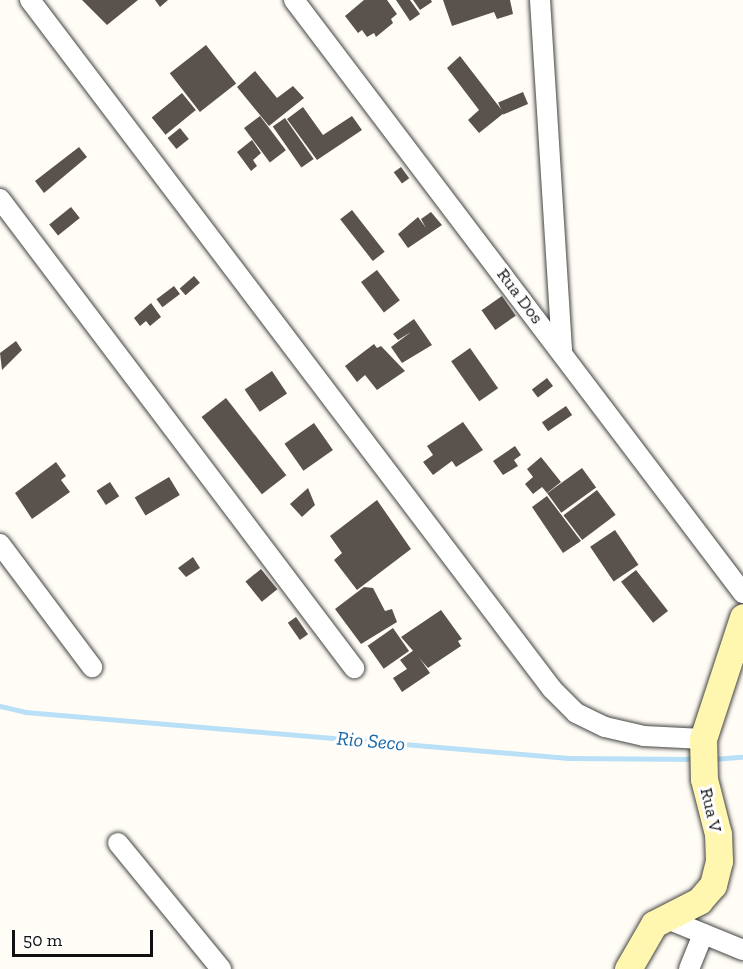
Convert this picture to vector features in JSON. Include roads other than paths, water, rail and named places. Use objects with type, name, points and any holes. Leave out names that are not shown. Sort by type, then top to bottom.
[{"type":"street","points":[[30,0],[552,689],[576,713],[605,728],[644,736],[703,739]]},
{"type":"street","name":"Rua Dos","points":[[294,0],[743,593]]},
{"type":"street","points":[[540,0],[562,352]]},
{"type":"street","points":[[0,199],[354,668]]},
{"type":"street","points":[[0,544],[92,667]]},
{"type":"street","name":"Rua V","points":[[628,969],[644,935],[664,918],[699,901],[713,885],[719,861],[718,834],[704,778],[703,739],[738,648],[743,617]]},
{"type":"street","points":[[118,843],[221,969]]},
{"type":"street","points":[[664,918],[743,951]]},
{"type":"street","points":[[689,969],[703,934]]},
{"type":"waterway","name":"Rio Seco","points":[[0,706],[25,712],[568,758],[697,759]]},
{"type":"waterway","name":"Rio Seco","points":[[712,759],[743,757]]}]
